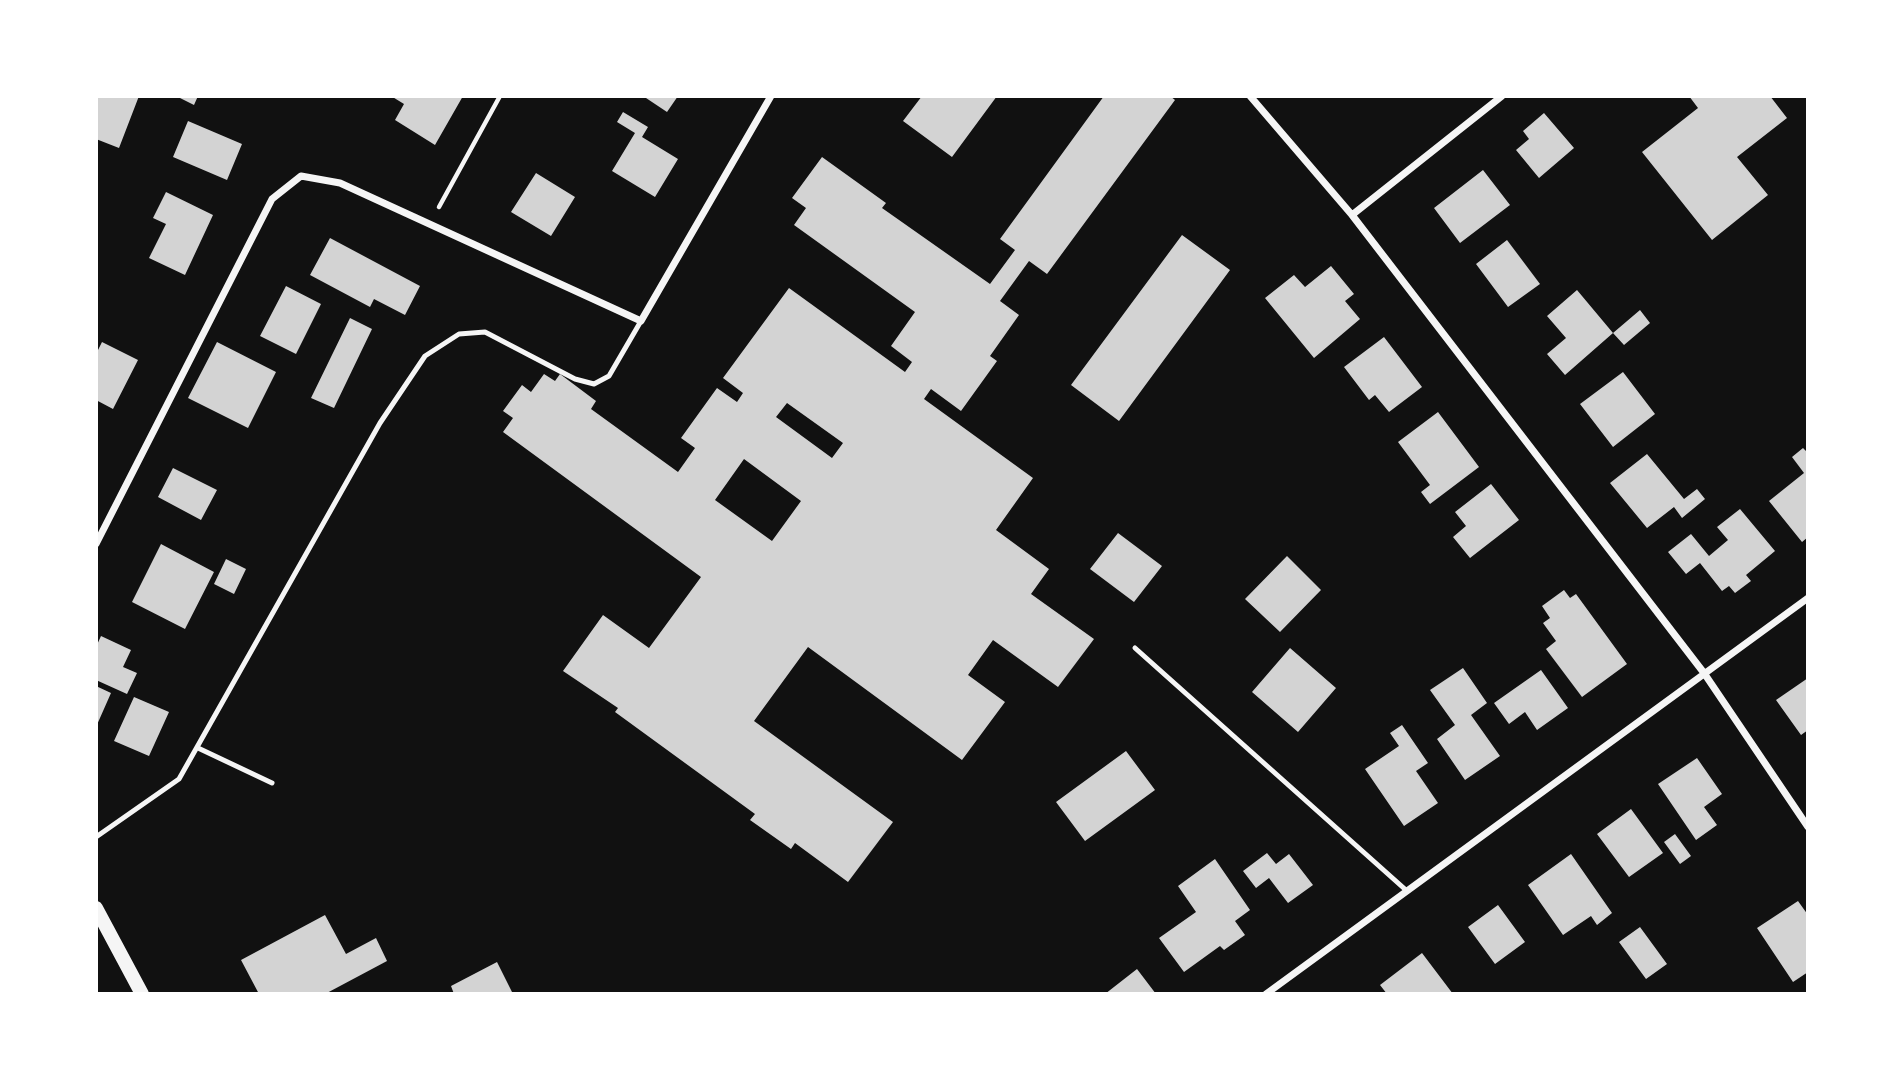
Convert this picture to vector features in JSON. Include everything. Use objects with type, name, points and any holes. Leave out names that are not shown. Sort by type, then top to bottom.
[{"type":"main road","points":[[96,908],[142,994]]},
{"type":"street","points":[[96,544],[271,199],[301,176],[340,183],[641,321],[771,96]]},
{"type":"street","points":[[1250,96],[1352,215],[1704,673],[1808,827]]},
{"type":"street","points":[[1352,215],[1502,96]]},
{"type":"street","points":[[1266,994],[1808,598]]},
{"type":"lane","points":[[96,837],[180,779],[380,422],[425,356],[459,334],[485,332],[575,379],[594,384],[609,376],[641,321]]},
{"type":"lane","points":[[1135,649],[1407,891]]},
{"type":"lane","points":[[198,748],[272,783]]},
{"type":"path","points":[[430,223],[500,96]]},
{"type":"building","points":[[96,96],[139,96],[119,148],[96,139]]},
{"type":"building","points":[[176,96],[198,96],[194,105]]},
{"type":"building","points":[[391,96],[463,96],[435,145],[395,120],[404,104]]},
{"type":"building","points":[[643,96],[678,96],[667,112]]},
{"type":"building","points":[[922,96],[997,96],[952,157],[903,121]]},
{"type":"building","points":[[1104,96],[1170,96],[1175,100],[1047,274],[1029,261],[1000,301],[1019,315],[990,356],[997,361],[961,411],[931,389],[924,399],[1033,478],[996,530],[1049,569],[1031,594],[1094,639],[1058,687],[993,640],[968,675],[1005,702],[962,760],[808,647],[754,721],[893,822],[848,882],[795,843],[791,849],[750,820],[755,814],[615,712],[618,708],[563,671],[603,615],[649,648],[701,577],[503,432],[513,418],[503,411],[522,385],[531,392],[544,374],[555,381],[560,374],[596,401],[591,409],[678,472],[695,448],[681,438],[717,388],[737,402],[743,393],[723,378],[789,288],[905,372],[912,362],[891,346],[915,312],[794,225],[806,208],[792,198],[822,157],[886,203],[882,208],[990,284],[1015,250],[1000,239]],"holes":[[[787,403],[843,443],[832,458],[776,417]],[[744,459],[801,501],[772,541],[715,500]]]},
{"type":"building","points":[[1689,96],[1770,96],[1787,118],[1737,157],[1768,195],[1712,240],[1642,152],[1698,108]]},
{"type":"building","points":[[623,112],[648,127],[642,137],[678,159],[655,197],[612,171],[635,133],[617,122]]},
{"type":"building","points":[[1544,113],[1574,148],[1539,178],[1516,150],[1529,139],[1523,131]]},
{"type":"building","points":[[188,121],[242,144],[227,180],[173,157]]},
{"type":"building","points":[[1483,170],[1510,205],[1460,243],[1434,208]]},
{"type":"building","points":[[536,173],[575,197],[551,236],[511,212]]},
{"type":"building","points":[[166,192],[213,215],[185,275],[149,258],[166,224],[153,218]]},
{"type":"building","points":[[1182,235],[1230,270],[1119,421],[1071,385]]},
{"type":"building","points":[[330,238],[420,286],[405,315],[374,299],[370,307],[310,275]]},
{"type":"building","points":[[1507,240],[1540,284],[1508,307],[1476,264]]},
{"type":"building","points":[[1331,266],[1354,294],[1345,301],[1360,319],[1314,358],[1265,298],[1294,275],[1305,287]]},
{"type":"building","points":[[286,286],[321,304],[296,354],[260,336]]},
{"type":"building","points":[[1577,290],[1613,333],[1565,375],[1547,354],[1566,338],[1547,316]]},
{"type":"building","points":[[1640,310],[1650,323],[1624,345],[1613,333]]},
{"type":"building","points":[[350,318],[372,329],[334,408],[311,398]]},
{"type":"building","points":[[1384,337],[1422,387],[1389,412],[1375,395],[1369,400],[1344,367]]},
{"type":"building","points":[[102,342],[138,360],[113,409],[96,400],[96,354]]},
{"type":"building","points":[[217,342],[276,372],[248,428],[188,398]]},
{"type":"building","points":[[1623,372],[1655,414],[1613,447],[1580,404]]},
{"type":"building","points":[[1438,412],[1479,467],[1430,504],[1421,492],[1430,485],[1398,442]]},
{"type":"building","points":[[1803,448],[1808,453],[1808,537],[1802,542],[1769,501],[1804,473],[1792,457]]},
{"type":"building","points":[[1647,454],[1684,499],[1697,489],[1705,499],[1682,518],[1674,507],[1647,528],[1610,483]]},
{"type":"building","points":[[173,468],[217,490],[201,520],[158,497]]},
{"type":"building","points":[[1491,484],[1519,520],[1470,558],[1453,537],[1466,526],[1455,512]]},
{"type":"building","points":[[1740,509],[1775,551],[1746,575],[1751,581],[1735,593],[1729,586],[1722,591],[1700,563],[1686,574],[1668,552],[1691,534],[1709,556],[1728,540],[1717,527]]},
{"type":"building","points":[[1118,533],[1162,566],[1134,602],[1090,569]]},
{"type":"building","points":[[161,544],[214,572],[185,629],[132,602]]},
{"type":"building","points":[[1287,556],[1321,590],[1280,632],[1245,599]]},
{"type":"building","points":[[226,559],[246,569],[234,594],[214,584]]},
{"type":"building","points":[[1564,590],[1570,598],[1576,594],[1627,664],[1582,697],[1546,649],[1556,641],[1543,623],[1550,618],[1542,606]]},
{"type":"building","points":[[101,636],[131,650],[123,667],[137,673],[127,694],[96,680],[96,647]]},
{"type":"building","points":[[1290,648],[1336,688],[1298,732],[1252,692]]},
{"type":"building","points":[[1463,668],[1487,703],[1471,715],[1500,756],[1465,780],[1437,739],[1455,725],[1430,690]]},
{"type":"building","points":[[1541,670],[1568,708],[1537,730],[1525,712],[1509,724],[1494,703]]},
{"type":"building","points":[[1808,678],[1808,730],[1801,735],[1776,700]]},
{"type":"building","points":[[96,686],[111,693],[96,727]]},
{"type":"building","points":[[134,697],[169,712],[149,756],[114,741]]},
{"type":"building","points":[[1402,725],[1428,763],[1416,771],[1438,803],[1404,826],[1365,769],[1399,746],[1390,733]]},
{"type":"building","points":[[1126,751],[1155,790],[1085,841],[1056,802]]},
{"type":"building","points":[[1697,758],[1722,794],[1704,807],[1717,825],[1696,840],[1658,784]]},
{"type":"building","points":[[1631,809],[1663,853],[1629,877],[1597,834]]},
{"type":"building","points":[[1675,834],[1691,856],[1680,864],[1664,842]]},
{"type":"building","points":[[1267,853],[1276,864],[1289,854],[1313,885],[1288,903],[1269,878],[1256,888],[1243,871]]},
{"type":"building","points":[[1571,854],[1612,913],[1597,925],[1591,916],[1563,935],[1528,885]]},
{"type":"building","points":[[1215,859],[1250,910],[1235,921],[1245,935],[1224,950],[1220,946],[1184,972],[1159,938],[1196,912],[1178,886]]},
{"type":"building","points":[[1798,901],[1808,915],[1808,972],[1793,982],[1757,928]]},
{"type":"building","points":[[1498,905],[1525,942],[1495,964],[1468,927]]},
{"type":"building","points":[[325,915],[346,954],[376,938],[387,961],[325,994],[259,994],[241,960]]},
{"type":"building","points":[[1640,927],[1667,964],[1646,979],[1619,942]]},
{"type":"building","points":[[1422,953],[1453,994],[1387,994],[1380,985]]},
{"type":"building","points":[[497,962],[513,994],[454,994],[451,986]]},
{"type":"building","points":[[1137,969],[1156,994],[1105,994]]}]
